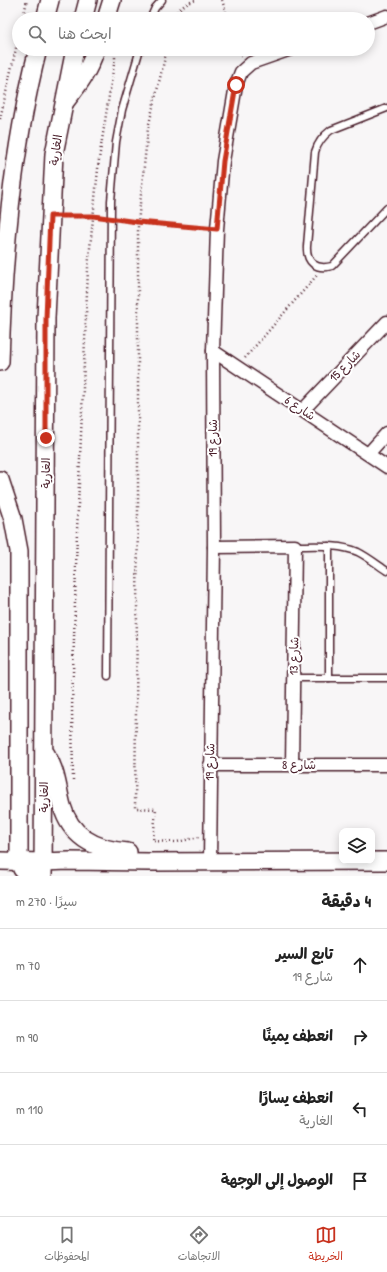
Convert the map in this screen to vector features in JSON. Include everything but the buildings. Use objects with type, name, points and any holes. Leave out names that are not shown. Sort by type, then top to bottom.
[{"type":"main road","points":[[47,12],[50,0]]},
{"type":"main road","points":[[85,12],[88,0]]},
{"type":"main road","points":[[108,12],[112,0]]},
{"type":"main road","points":[[0,362],[1,310],[7,233],[18,145],[29,82],[36,56]]},
{"type":"main road","name":"الغارية","points":[[43,869],[46,326],[50,216],[54,154],[73,56]]},
{"type":"main road","points":[[63,104],[80,84],[93,56]]},
{"type":"main road","points":[[0,480],[13,519],[19,550],[19,862],[22,869],[31,876]]},
{"type":"main road","points":[[44,750],[54,769],[62,807],[68,819],[82,838],[104,849],[136,853],[149,862]]},
{"type":"main road","points":[[0,861],[19,862],[43,869],[69,861],[387,861]]},
{"type":"street","points":[[375,20],[387,16]]},
{"type":"street","name":"شارع 19","points":[[210,862],[210,765],[214,547],[213,351],[217,229],[223,161],[238,77],[245,67],[251,62],[269,56]]},
{"type":"street","name":"شارع 15","points":[[303,410],[387,322]]},
{"type":"street","name":"شارع 6","points":[[213,351],[387,466]]},
{"type":"street","points":[[368,454],[387,433]]},
{"type":"street","points":[[214,547],[295,546]]},
{"type":"street","name":"شارع 13","points":[[292,765],[295,546]]},
{"type":"street","name":"شارع 8","points":[[210,765],[387,765]]},
{"type":"lane","points":[[153,12],[162,0]]},
{"type":"lane","points":[[108,676],[111,218],[113,172],[116,142],[122,110],[138,56]]},
{"type":"lane","points":[[387,108],[331,130],[318,143],[314,157],[306,254],[310,261],[316,266],[324,268],[332,266],[387,208]]},
{"type":"lane","points":[[295,546],[328,546],[358,552],[387,572]]},
{"type":"lane","points":[[328,546],[329,678]]},
{"type":"lane","points":[[294,678],[387,678]]},
{"type":"path","points":[[24,12],[27,0]]},
{"type":"path","points":[[177,12],[187,3],[196,0]]},
{"type":"path","points":[[222,0],[226,12]]},
{"type":"path","points":[[0,119],[14,56]]},
{"type":"path","points":[[73,781],[72,709],[77,531],[88,268],[99,159],[115,56]]},
{"type":"path","points":[[165,56],[148,128],[138,222],[138,511],[135,808],[156,809],[153,841],[177,842],[210,835]]},
{"type":"path","points":[[50,216],[93,216],[138,222],[217,229]]},
{"type":"path","points":[[237,366],[324,268]]},
{"type":"route","points":[[46,438],[46,318],[50,216],[93,216],[138,222],[217,229],[223,161],[236,85]]}]
